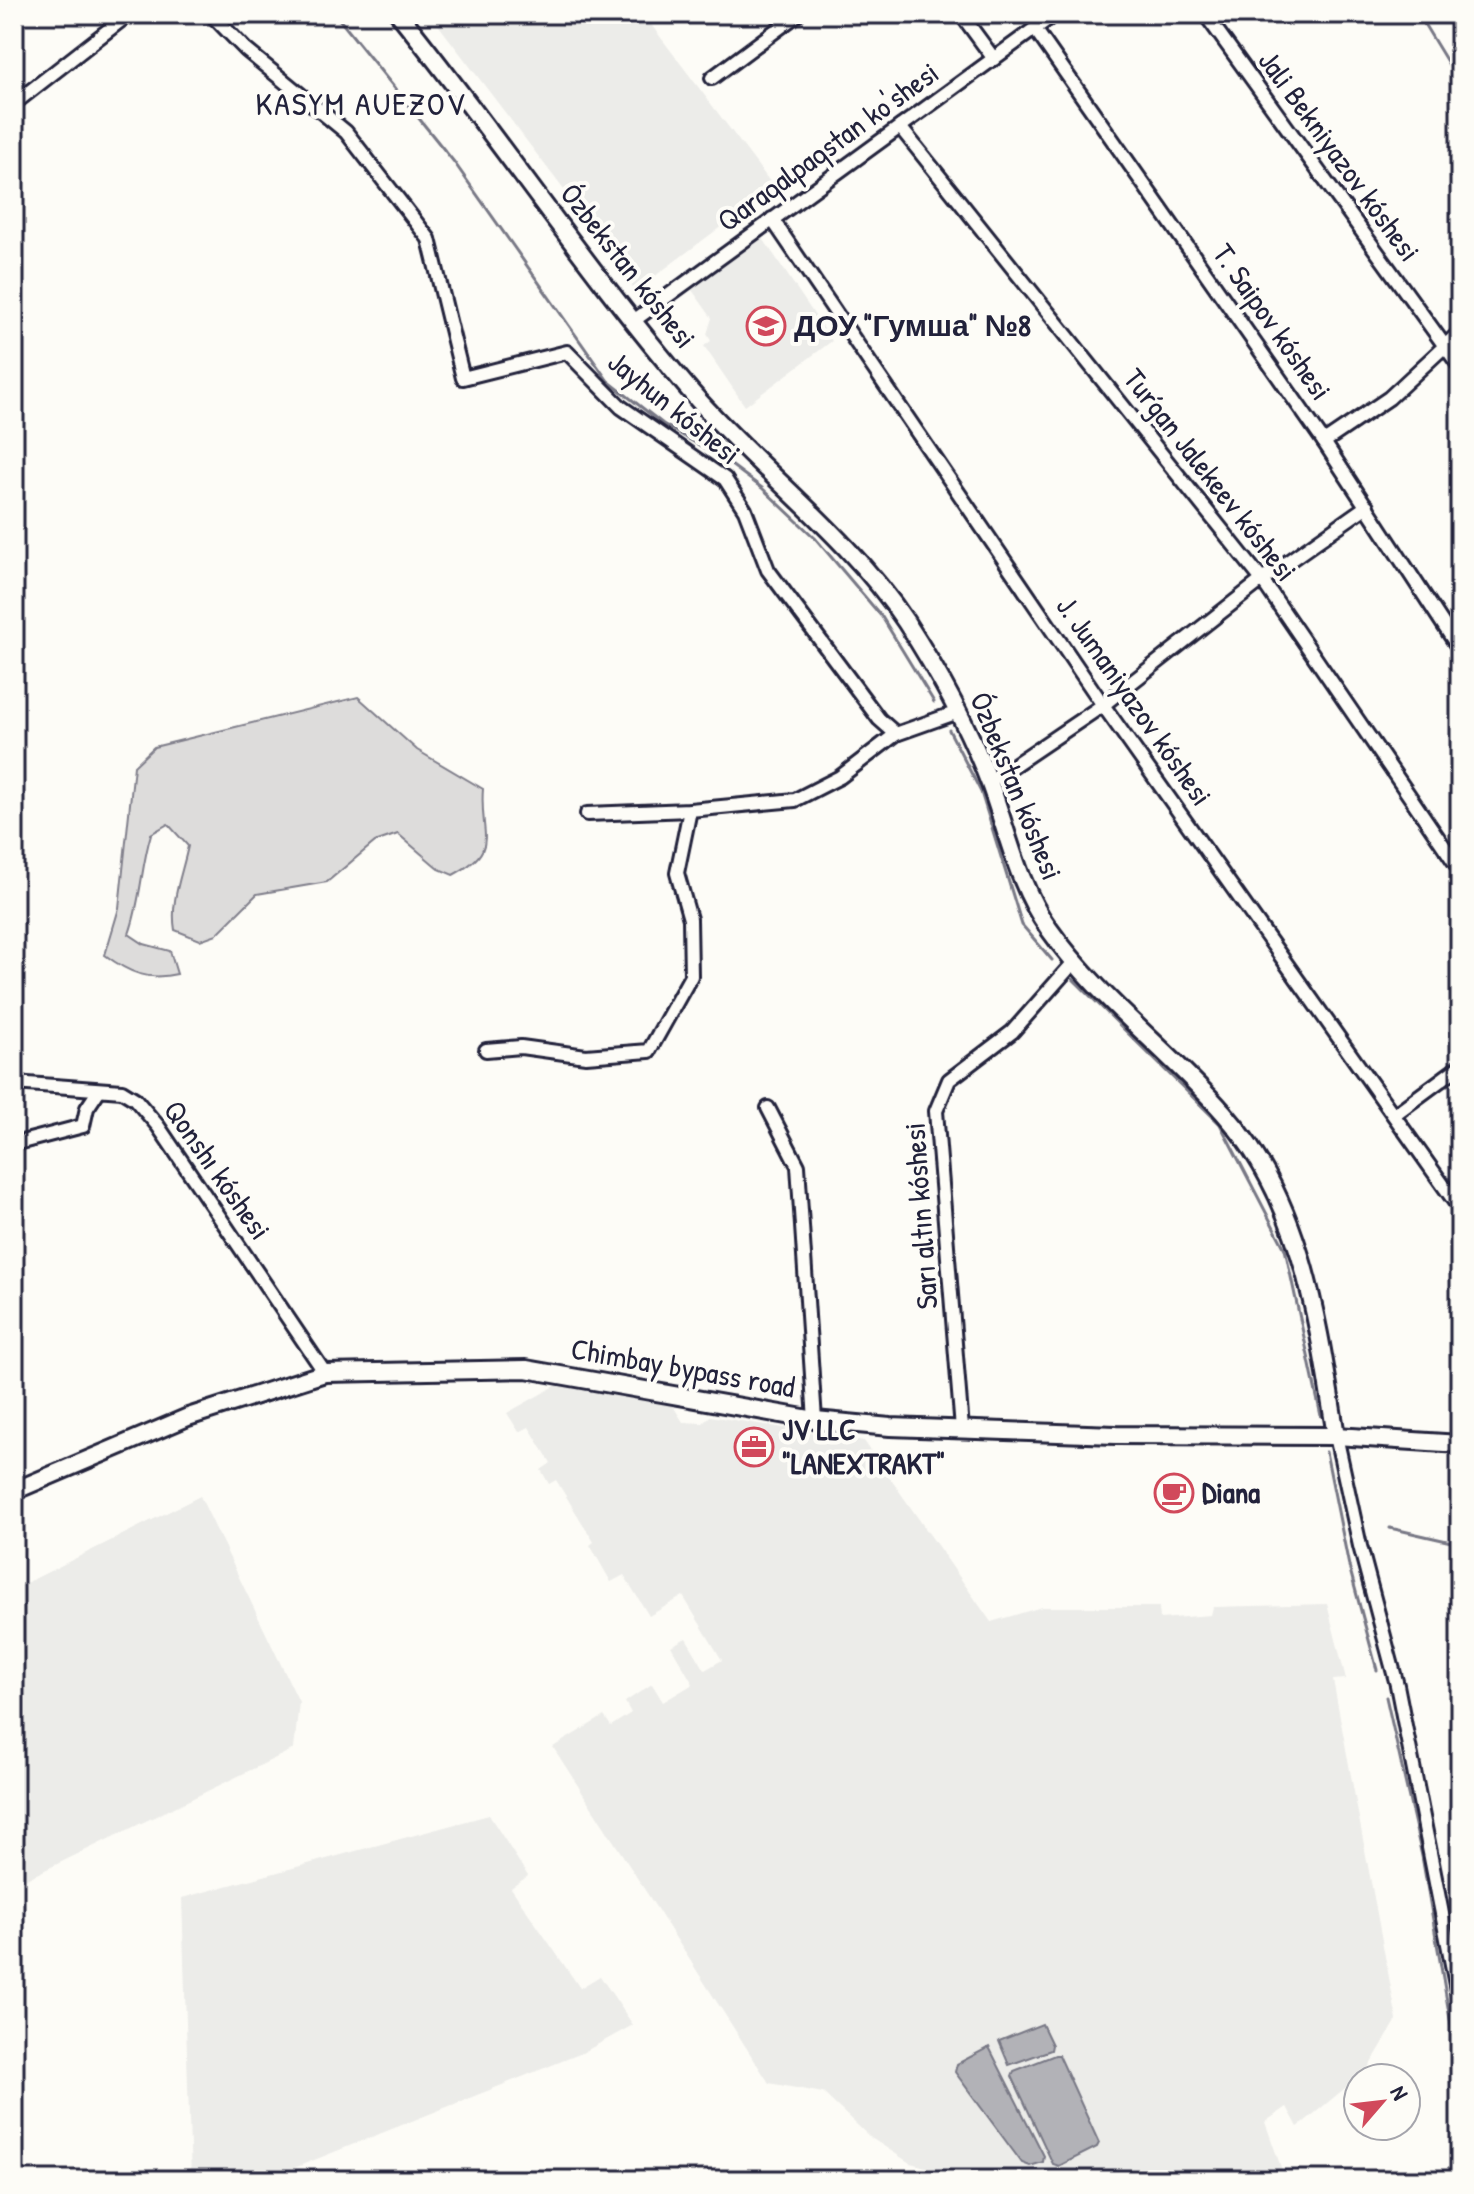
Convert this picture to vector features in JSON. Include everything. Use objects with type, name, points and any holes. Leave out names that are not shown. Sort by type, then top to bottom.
[{"type":"street","points":[[14,91],[20,99],[129,14]]},
{"type":"street","name":"Jayhun kóshesi","points":[[211,14],[246,50],[346,132],[429,239],[463,378],[567,352],[621,407],[725,479],[745,510],[768,570],[879,719],[896,734]]},
{"type":"street","name":"Ózbekstan kóshesi","points":[[399,14],[632,322],[698,399],[863,568],[903,618],[958,712],[989,782],[1030,897],[1048,929],[1075,961],[1226,1115],[1264,1171],[1297,1241],[1314,1300],[1336,1436]]},
{"type":"street","points":[[712,78],[798,14]]},
{"type":"street","points":[[961,14],[994,59]]},
{"type":"street","name":"Qaraqalpaqstan ko'shesi","points":[[632,322],[1055,14]]},
{"type":"street","name":"Jali Bekniyazov kóshesi","points":[[1205,14],[1460,367]]},
{"type":"street","name":"T. Saipov kóshesi","points":[[1035,29],[1324,442],[1460,650]]},
{"type":"street","name":"Turǵan Jalekeev kóshesi","points":[[900,127],[1262,580],[1460,870]]},
{"type":"street","name":"J. Jumaniyazov kóshesi","points":[[772,219],[1103,705],[1460,1209]]},
{"type":"street","points":[[1324,442],[1389,398],[1460,332]]},
{"type":"street","points":[[989,782],[1103,705],[1262,580],[1367,506]]},
{"type":"street","points":[[587,814],[690,810],[795,800],[840,777],[896,734],[958,712]]},
{"type":"street","points":[[486,1050],[521,1047],[586,1056],[649,1051],[691,976],[690,919],[677,873],[690,810]]},
{"type":"street","name":"Sarı altın kóshesi","points":[[962,1429],[936,1111],[949,1080],[1012,1032],[1075,961]]},
{"type":"street","points":[[1395,1114],[1460,1066]]},
{"type":"street","name":"Qonshı kóshesi","points":[[14,1083],[122,1091],[135,1099],[158,1126],[325,1373]]},
{"type":"street","points":[[14,1144],[83,1126],[87,1108],[99,1090]]},
{"type":"street","points":[[768,1108],[798,1166],[815,1420]]},
{"type":"street","name":"Chimbay bypass road","points":[[14,1491],[188,1417],[325,1373],[526,1369],[815,1420],[1116,1435],[1336,1436],[1460,1444]]},
{"type":"street","points":[[1336,1436],[1360,1546],[1397,1685],[1460,2005]]},
{"type":"shaded area","points":[[430,14],[643,14],[774,187],[635,291],[577,207]]},
{"type":"shaded area","name":"ДОУ \"Гумша\" №8","points":[[762,237],[832,341],[745,406],[704,346],[711,341],[707,334],[712,318],[692,290]]},
{"type":"shaded area","points":[[358,697],[417,750],[483,789],[485,840],[478,857],[453,875],[439,869],[398,834],[375,842],[327,882],[257,894],[217,934],[200,940],[175,930],[175,898],[188,846],[168,824],[151,834],[129,934],[144,944],[170,951],[177,974],[157,977],[139,974],[105,955],[119,908],[134,766],[154,747]]},
{"type":"shaded area","points":[[557,1385],[673,1406],[683,1422],[703,1423],[710,1416],[864,1441],[991,1622],[1042,1607],[1159,1607],[1160,1619],[1211,1615],[1213,1607],[1327,1604],[1346,1679],[1333,1680],[1397,2020],[1372,2062],[1342,2062],[1342,2091],[1298,2127],[1287,2107],[1265,2122],[1283,2173],[1256,2180],[1142,2180],[1080,2173],[979,2180],[910,2163],[871,2138],[823,2093],[769,2083],[553,1747],[604,1716],[611,1726],[631,1713],[625,1702],[652,1684],[663,1702],[693,1684],[671,1646],[686,1638],[705,1670],[722,1660],[683,1596],[649,1616],[624,1575],[611,1582],[590,1545],[594,1542],[556,1480],[549,1484],[541,1470],[551,1463],[529,1427],[519,1432],[507,1413]]},
{"type":"shaded area","points":[[200,1496],[299,1702],[294,1749],[14,1885],[14,1589]]},
{"type":"shaded area","points":[[489,1815],[528,1876],[511,1888],[580,1988],[600,1976],[633,2025],[582,2053],[264,2180],[191,2180],[182,1898]]},
{"type":"shaded area","points":[[1042,2024],[1052,2045],[1051,2050],[1009,2065],[999,2041]]},
{"type":"shaded area","points":[[989,2047],[1044,2156],[1043,2162],[1030,2166],[1022,2163],[955,2072],[957,2064]]},
{"type":"shaded area","points":[[1059,2055],[1099,2143],[1097,2147],[1059,2166],[1053,2164],[1012,2076],[1014,2071]]},
{"type":"waterway","points":[[335,14],[454,162],[608,381],[663,424],[723,459],[762,488],[815,538],[882,617],[934,702]]},
{"type":"waterway","points":[[1418,14],[1460,83]]},
{"type":"waterway","points":[[949,730],[981,792],[1022,925],[1052,960]]},
{"type":"waterway","points":[[1073,979],[1220,1124],[1285,1249],[1321,1416]]},
{"type":"waterway","points":[[1326,1452],[1349,1566],[1377,1670]]},
{"type":"waterway","points":[[1390,1528],[1460,1544]]},
{"type":"waterway","points":[[1386,1697],[1422,1856],[1460,2077]]},
{"type":"place","name":"ДОУ \"Гумша\" №8","points":[[766,326]]},
{"type":"place","name":"JV LLC \"LANEXTRAKT\"","points":[[754,1447]]},
{"type":"place","name":"Diana","points":[[1174,1493]]},
{"type":"district","name":"KASYM AUEZOV","points":[[361,104]]}]
